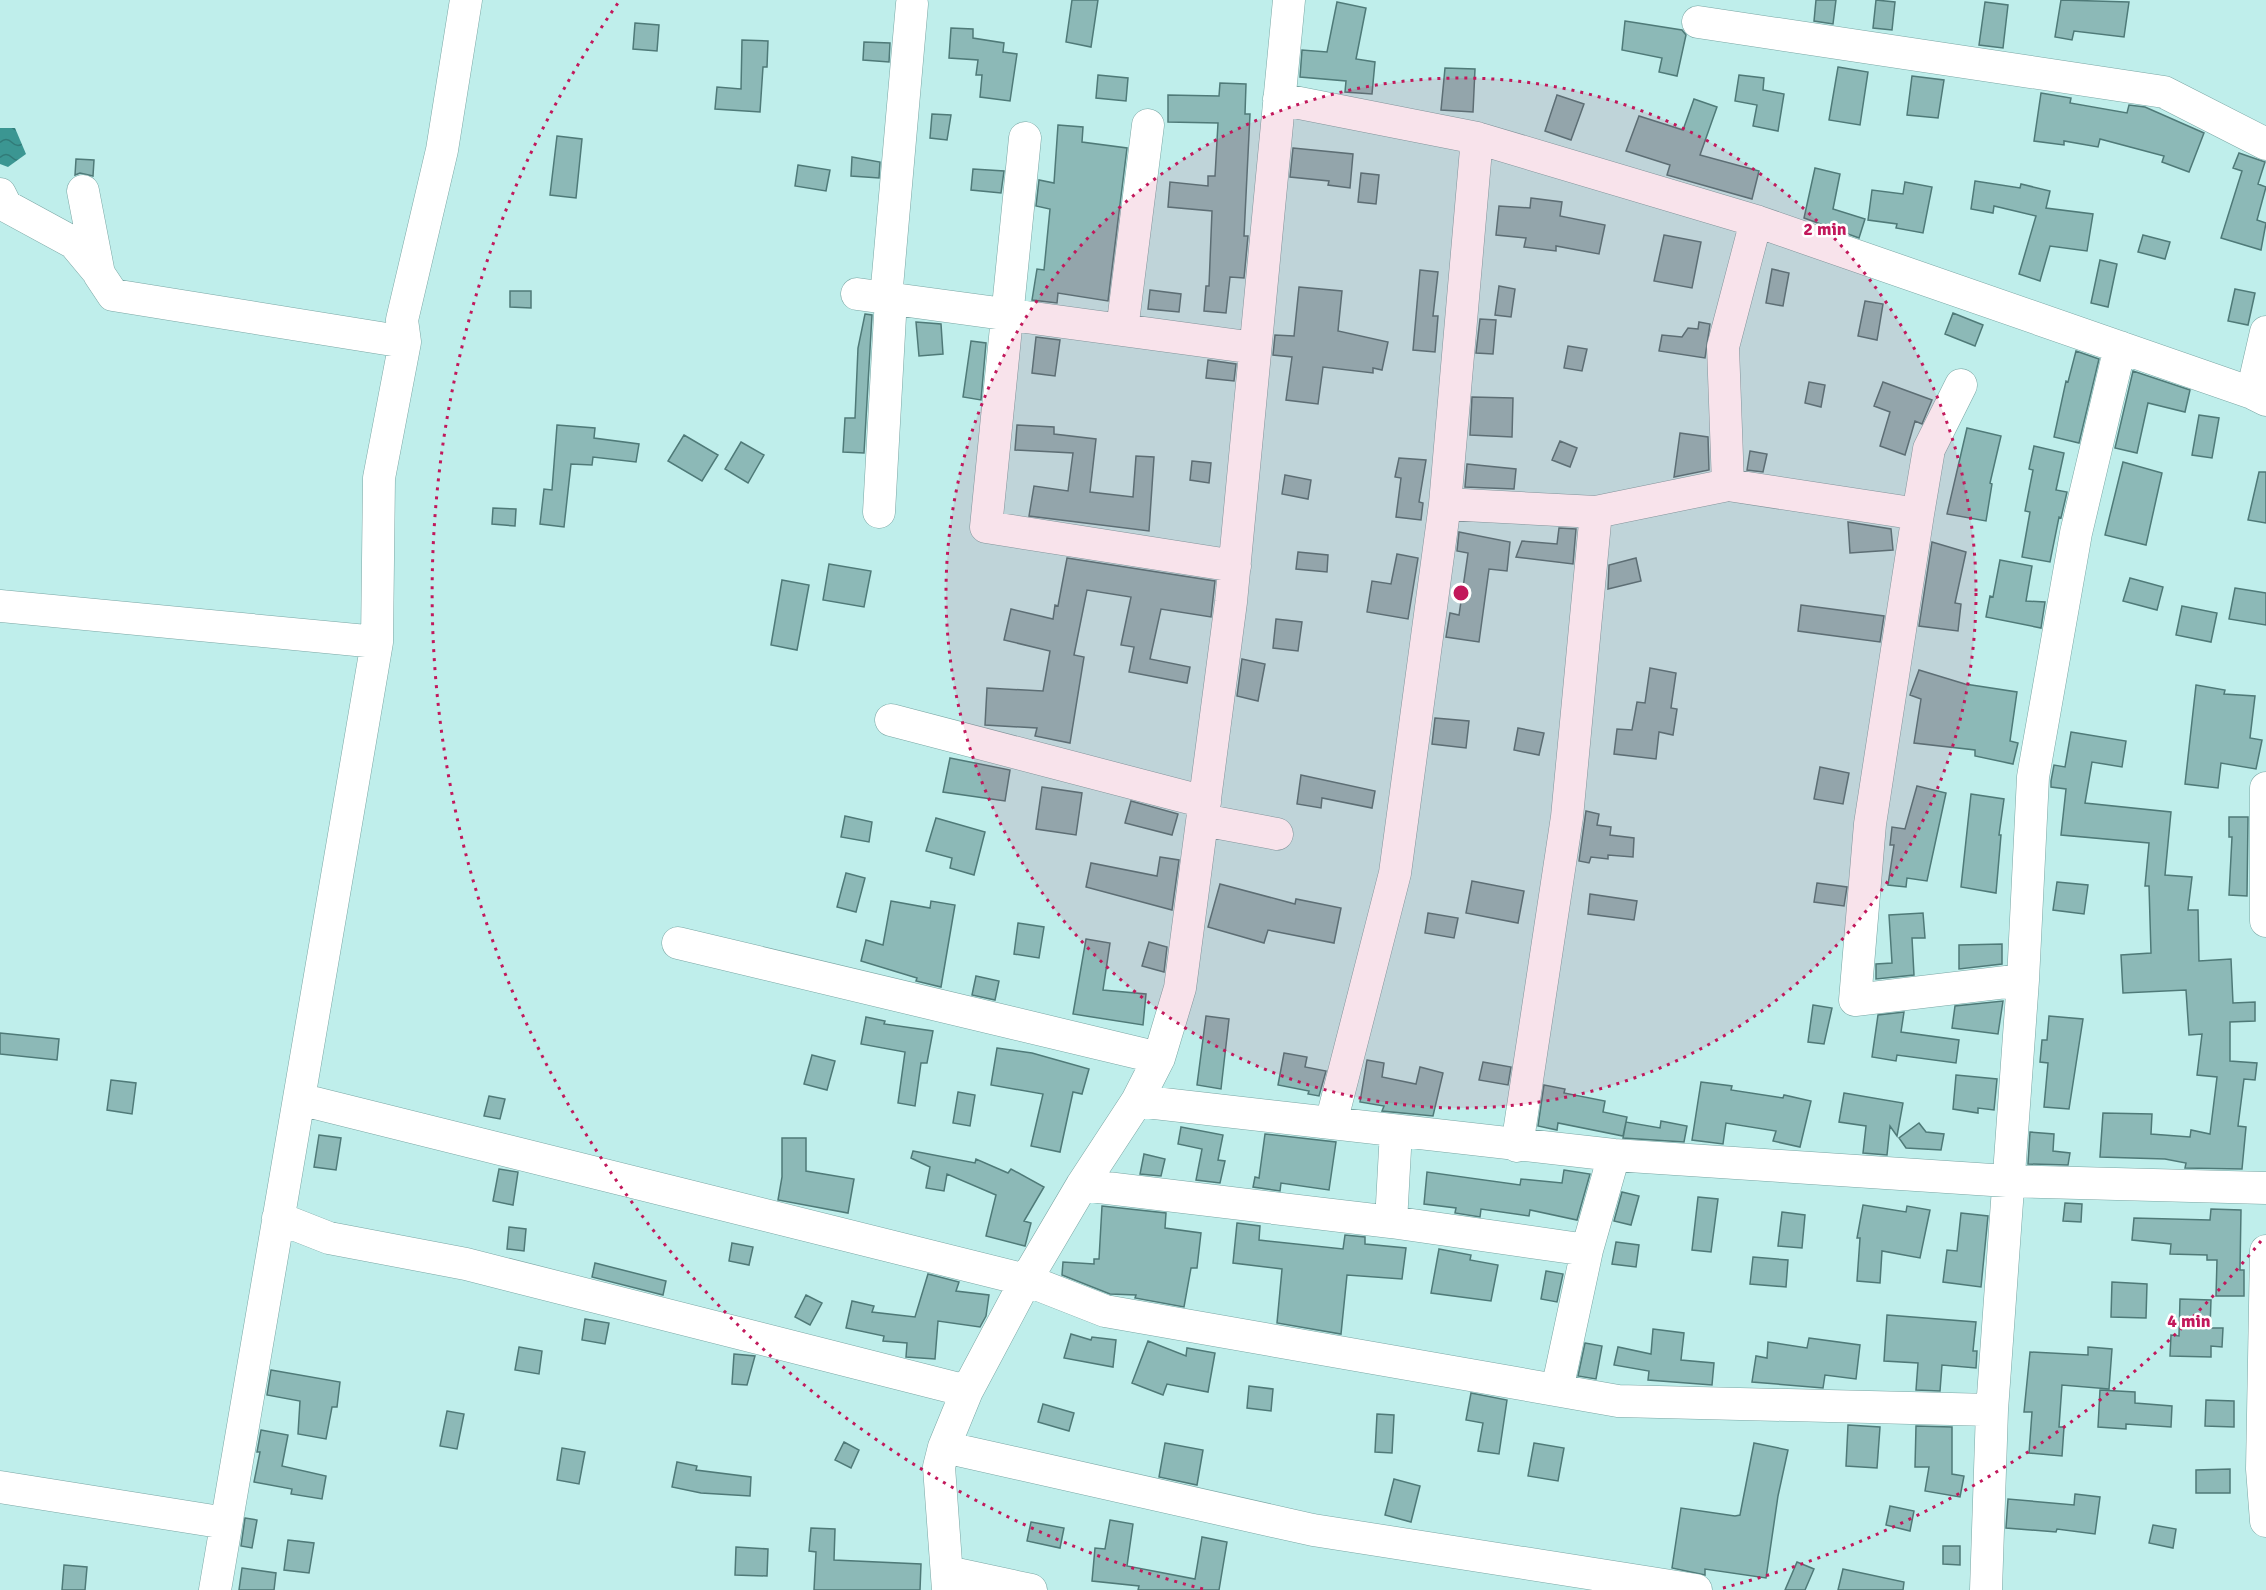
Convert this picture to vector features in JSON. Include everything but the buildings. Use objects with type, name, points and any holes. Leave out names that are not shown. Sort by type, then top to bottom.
[{"type":"street","points":[[215,1590],[377,642],[379,478],[405,342],[402,320],[442,150],[466,0]]},
{"type":"street","points":[[1031,1590],[948,1581],[939,1467],[944,1447],[967,1391],[1026,1280],[1082,1185],[1137,1101],[1159,1058],[1180,988],[1235,566],[1288,0]]},
{"type":"street","points":[[879,512],[878,297],[912,4]]},
{"type":"street","points":[[1698,22],[2164,92],[2266,144]]},
{"type":"street","points":[[1279,99],[1477,138],[1756,221],[2259,397],[2266,332]]},
{"type":"street","points":[[1122,330],[1148,125]]},
{"type":"street","points":[[1025,138],[1005,314],[986,527],[1235,566]]},
{"type":"street","points":[[1331,1123],[1395,873],[1445,504],[1477,138]]},
{"type":"street","points":[[83,191],[99,274]]},
{"type":"street","points":[[0,194],[6,206],[74,243],[99,274],[112,295],[405,342]]},
{"type":"street","points":[[1728,485],[1724,347],[1756,221]]},
{"type":"street","points":[[0,228],[74,243]]},
{"type":"street","points":[[878,297],[1255,348]]},
{"type":"street","points":[[1986,1590],[1992,1410],[2023,980],[2032,777],[2076,533],[2120,347]]},
{"type":"street","points":[[1961,385],[1929,449],[1870,824],[1855,1000],[2023,980]]},
{"type":"street","points":[[1445,504],[1596,512],[1728,485],[1918,514]]},
{"type":"street","points":[[1517,1146],[1567,817],[1596,512]]},
{"type":"street","points":[[0,606],[377,642]]},
{"type":"street","points":[[891,720],[1277,834]]},
{"type":"street","points":[[2266,788],[2266,921]]},
{"type":"street","points":[[678,943],[1159,1058]]},
{"type":"street","points":[[299,1099],[1026,1280],[1106,1311],[1618,1401],[1992,1410]]},
{"type":"street","points":[[1137,1101],[1517,1146],[1614,1155],[2007,1181],[2266,1188]]},
{"type":"street","points":[[1391,1222],[1396,1131]]},
{"type":"street","points":[[1557,1390],[1587,1250],[1614,1155]]},
{"type":"street","points":[[1082,1185],[1391,1222],[1587,1250]]},
{"type":"street","points":[[278,1218],[329,1238],[466,1264],[967,1391]]},
{"type":"street","points":[[2266,1251],[2262,1469],[2266,1521]]},
{"type":"street","points":[[944,1447],[1313,1530],[1696,1590]]},
{"type":"street","points":[[0,1487],[226,1522]]},
{"type":"water","points":[[0,128],[15,128],[26,154],[8,167],[0,164]]}]
